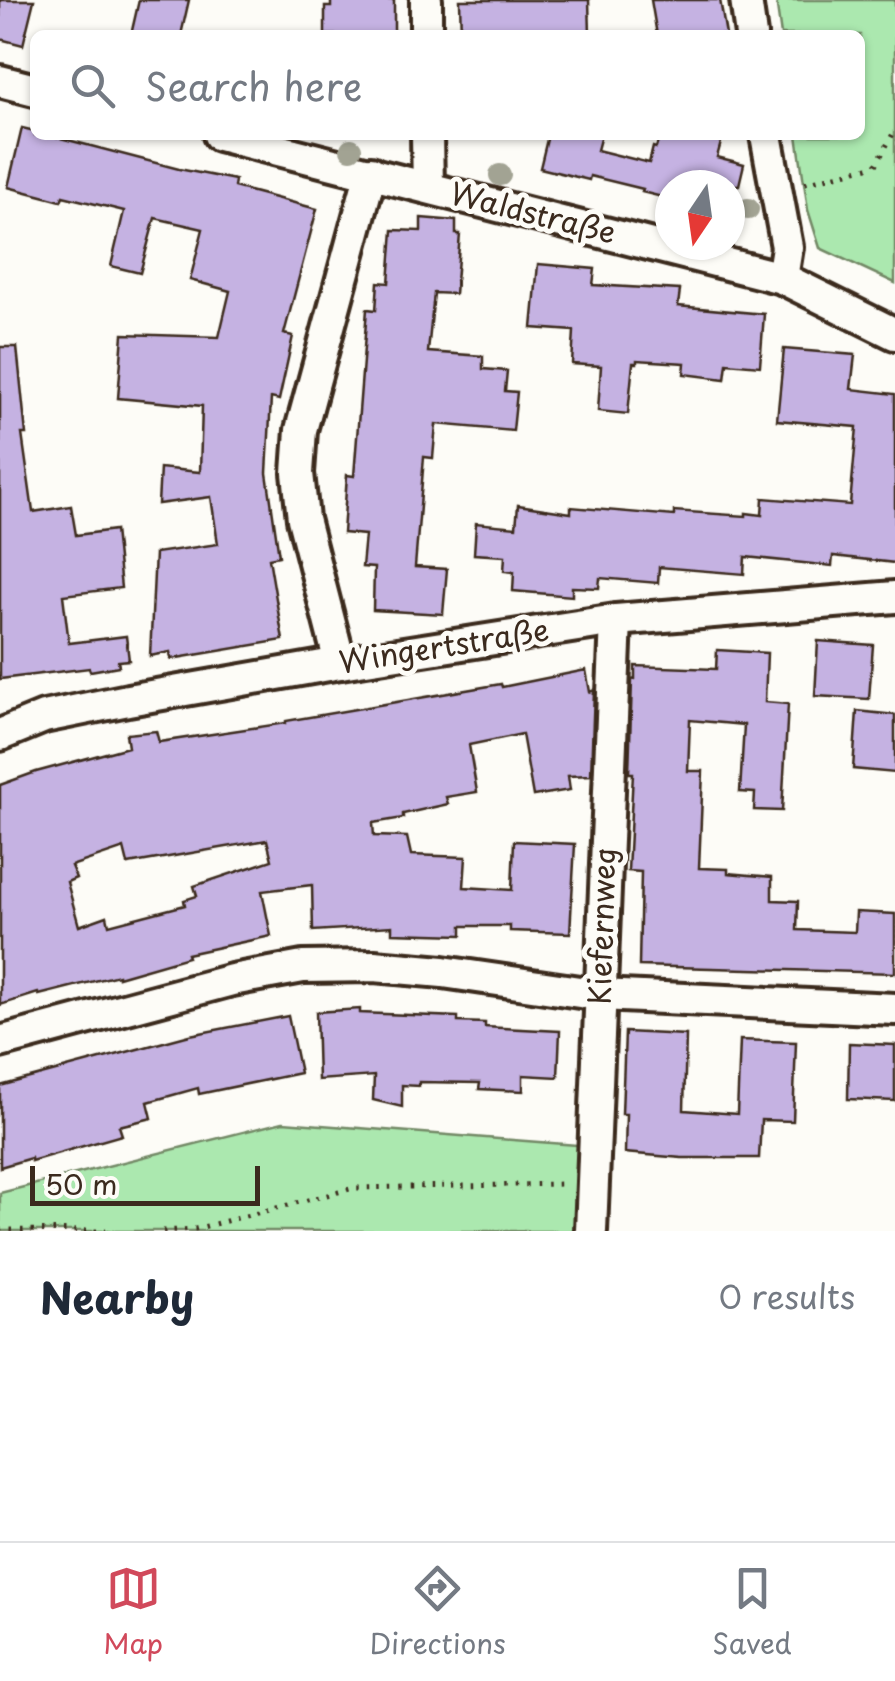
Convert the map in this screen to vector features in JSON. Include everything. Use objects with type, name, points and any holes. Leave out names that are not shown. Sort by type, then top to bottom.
[{"type":"street","points":[[426,0],[426,30]]},
{"type":"street","points":[[746,0],[750,30]]},
{"type":"street","points":[[0,81],[30,89]]},
{"type":"street","name":"Waldstraße","points":[[240,140],[782,278],[895,334]]},
{"type":"street","points":[[428,140],[428,186]]},
{"type":"street","points":[[767,140],[787,248],[782,278]]},
{"type":"street","points":[[340,663],[303,518],[298,474],[300,430],[371,172]]},
{"type":"street","name":"Wingertstraße","points":[[0,735],[44,717],[128,700],[616,620],[895,597]]},
{"type":"street","name":"Kiefernweg","points":[[591,1231],[616,620]]},
{"type":"street","points":[[0,1042],[232,980],[303,968],[374,966],[600,995],[895,1010]]},
{"type":"path","points":[[776,190],[876,165],[895,130]]},
{"type":"path","points":[[163,1231],[194,1230],[354,1188],[592,1184]]},
{"type":"path","points":[[0,1230],[106,1231]]},
{"type":"green space","points":[[776,0],[895,0],[895,283],[820,248],[808,210],[798,140],[865,140],[865,30],[780,30]]},
{"type":"green space","points":[[283,1122],[589,1146],[586,1231],[0,1231],[0,1193]]},
{"type":"building","points":[[0,0],[34,0],[23,45],[0,39]]},
{"type":"building","points":[[139,0],[189,0],[182,30],[132,30]]},
{"type":"building","points":[[331,0],[394,0],[394,30],[325,30],[325,7],[331,7]]},
{"type":"building","points":[[460,0],[589,0],[590,30],[461,30]]},
{"type":"building","points":[[651,0],[720,0],[725,30],[656,30]]},
{"type":"building","points":[[22,128],[30,130],[30,140],[68,140],[235,180],[234,187],[317,209],[284,334],[293,336],[279,400],[271,398],[267,473],[279,556],[269,558],[283,640],[171,659],[170,652],[150,656],[155,553],[218,544],[211,497],[158,504],[160,468],[200,472],[202,406],[118,398],[123,334],[219,337],[230,291],[190,280],[203,229],[155,218],[140,273],[111,266],[124,211],[8,187]]},
{"type":"building","points":[[547,140],[600,140],[597,150],[649,163],[658,140],[722,140],[717,157],[744,164],[743,170],[655,170],[655,195],[590,176],[589,180],[540,168]]},
{"type":"building","points":[[421,218],[456,221],[456,234],[460,234],[455,294],[434,293],[428,352],[483,356],[483,369],[507,371],[505,391],[517,392],[513,431],[436,424],[433,458],[424,457],[415,567],[447,569],[443,614],[373,610],[374,568],[362,567],[365,535],[343,533],[347,475],[354,476],[367,309],[376,310],[378,282],[389,283],[393,230],[421,231]]},
{"type":"building","points":[[538,264],[595,269],[593,285],[680,290],[678,306],[764,314],[760,366],[727,363],[725,379],[684,374],[685,363],[637,360],[633,363],[628,414],[598,411],[601,366],[572,364],[574,331],[532,328]]},
{"type":"building","points":[[0,347],[17,347],[26,434],[22,434],[33,512],[71,506],[76,535],[115,530],[121,588],[63,595],[69,643],[126,636],[129,660],[118,661],[119,666],[0,679]]},
{"type":"building","points":[[784,349],[855,355],[851,389],[895,394],[895,563],[833,556],[832,566],[745,557],[744,574],[659,567],[658,583],[600,578],[599,588],[572,587],[572,596],[513,591],[514,572],[504,571],[505,556],[474,554],[476,523],[516,527],[518,505],[571,513],[571,507],[674,516],[674,511],[746,516],[762,515],[763,498],[850,505],[857,427],[777,420]]},
{"type":"building","points":[[818,641],[873,645],[869,699],[815,696]]},
{"type":"building","points":[[717,650],[767,653],[765,702],[788,704],[782,811],[754,810],[755,793],[740,792],[744,725],[690,720],[688,771],[703,771],[699,868],[772,877],[772,900],[798,901],[797,930],[855,932],[856,912],[895,914],[895,973],[639,966],[641,872],[628,871],[635,666],[716,669]]},
{"type":"building","points":[[586,670],[590,692],[594,690],[591,775],[568,776],[570,790],[533,796],[522,734],[469,745],[477,792],[446,797],[448,804],[373,823],[374,836],[407,837],[411,855],[466,857],[464,887],[512,890],[514,841],[575,844],[570,933],[510,931],[510,926],[462,926],[462,935],[392,933],[392,926],[313,931],[312,885],[262,891],[271,936],[187,954],[188,957],[118,977],[0,1005],[0,785],[128,747],[126,734],[156,731],[159,742],[501,684],[502,687]],"holes":[[[267,840],[272,860],[194,886],[197,896],[184,900],[185,905],[109,925],[107,916],[79,926],[67,882],[76,878],[71,866],[124,848],[128,864]]]},
{"type":"building","points":[[857,711],[895,715],[895,773],[853,769]]},
{"type":"building","points":[[360,1009],[360,1013],[458,1017],[458,1022],[485,1023],[485,1027],[560,1031],[558,1077],[523,1075],[523,1091],[479,1089],[480,1083],[402,1085],[402,1107],[373,1100],[374,1076],[318,1080],[316,1012]]},
{"type":"building","points":[[288,1016],[300,1073],[199,1094],[198,1088],[148,1102],[152,1118],[119,1126],[122,1135],[0,1167],[0,1086],[190,1035]]},
{"type":"building","points":[[625,1032],[686,1035],[684,1110],[737,1114],[740,1040],[796,1042],[793,1121],[761,1120],[759,1158],[625,1153]]},
{"type":"building","points":[[849,1043],[895,1045],[895,1101],[848,1099]]}]
